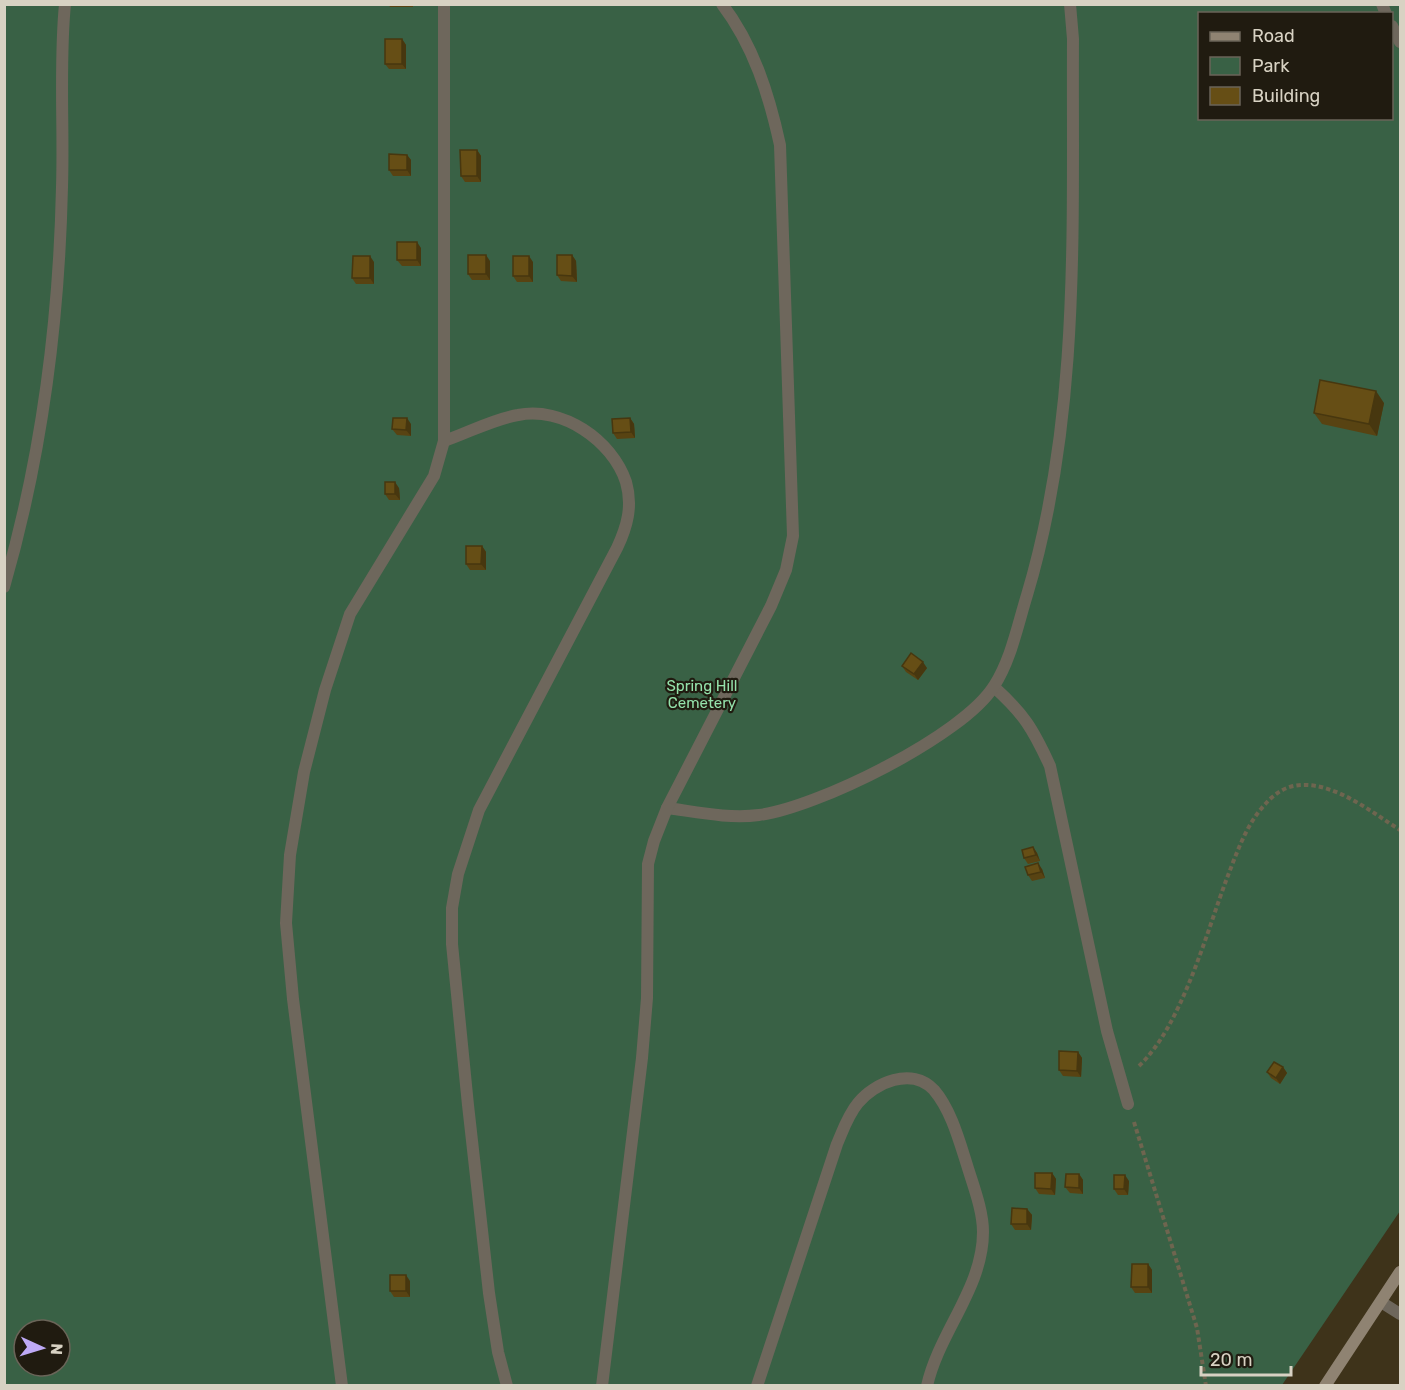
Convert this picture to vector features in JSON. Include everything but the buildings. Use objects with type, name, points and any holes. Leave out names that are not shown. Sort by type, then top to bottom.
[{"type":"main road","points":[[1325,1386],[1401,1272]]},
{"type":"lane","points":[[4,587],[32,475],[53,348],[62,187],[62,72],[65,4]]},
{"type":"lane","points":[[342,1386],[293,999],[286,923],[290,855],[304,772],[350,614],[434,476],[444,441],[444,4]]},
{"type":"lane","points":[[602,1386],[642,1058],[647,998],[648,864],[667,808],[771,606],[786,570],[793,536],[780,146],[771,103],[756,61],[722,4]]},
{"type":"lane","points":[[667,808],[724,816],[760,815],[804,802],[863,779],[915,750],[958,723],[994,687],[1011,647],[1033,574],[1056,472],[1066,390],[1071,275],[1073,39],[1070,4]]},
{"type":"lane","points":[[1393,29],[1401,42]]},
{"type":"lane","points":[[444,441],[518,414],[538,414],[560,419],[582,428],[600,443],[615,461],[626,483],[629,506],[627,527],[617,548],[479,810],[458,874],[452,908],[452,944],[489,1293],[498,1352],[507,1386]]},
{"type":"lane","points":[[994,687],[1021,711],[1036,735],[1050,766],[1107,1031],[1128,1104]]},
{"type":"lane","points":[[757,1386],[837,1144],[848,1119],[866,1094],[878,1086],[903,1078],[916,1079],[932,1088],[947,1109],[972,1183],[983,1230],[975,1277],[948,1332],[927,1386]]},
{"type":"lane","points":[[1381,1302],[1401,1314]]},
{"type":"path","points":[[1133,1071],[1148,1057],[1164,1034],[1196,962],[1235,856],[1260,810],[1274,795],[1288,787],[1318,786],[1401,830]]},
{"type":"path","points":[[1128,1104],[1197,1328],[1206,1386]]},
{"type":"green space","name":"Spring Hill Cemetery","points":[[5,5],[1400,5],[1400,1211],[1282,1385],[5,1386]]}]
